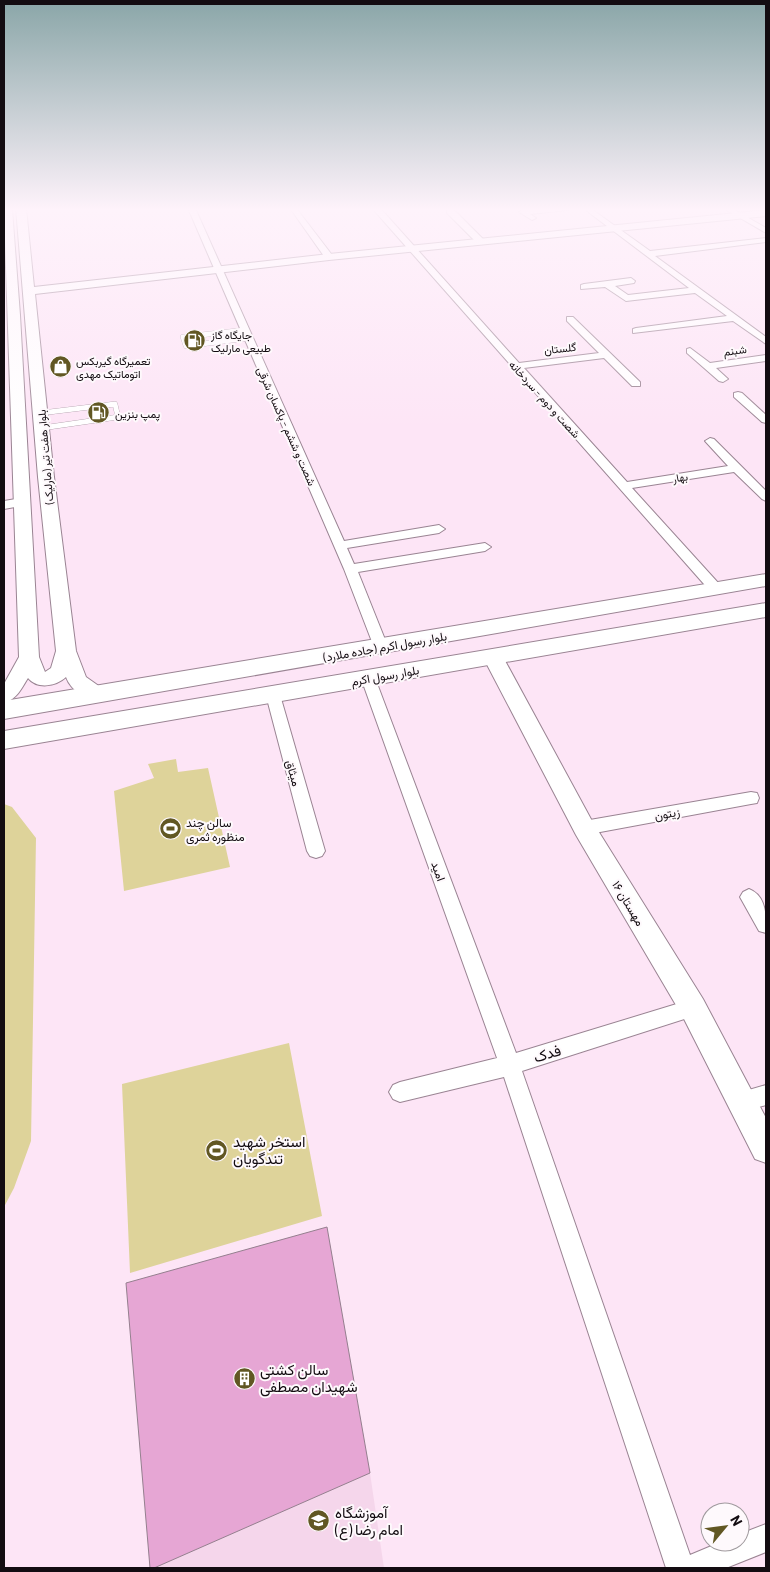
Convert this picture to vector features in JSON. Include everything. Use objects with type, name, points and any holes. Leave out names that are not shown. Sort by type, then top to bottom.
[{"type":"main road","name":"بلوار هفت تیر (مارلیک)","points":[[8,281],[11,434],[22,502],[28,657]]},
{"type":"main road","name":"بلوار هفت تیر (مارلیک)","points":[[28,281],[66,651],[77,680],[96,694]]},
{"type":"main road","points":[[29,291],[116,281]]},
{"type":"main road","name":"بلوار رسول اکرم (جاده ملارد)","points":[[4,710],[766,580]]},
{"type":"main road","name":"بلوار رسول اکرم","points":[[4,740],[766,610]]},
{"type":"main road","points":[[28,657],[34,672],[40,679],[52,678],[61,671],[66,651]]},
{"type":"main road","name":"مهستان ۱۶","points":[[493,656],[584,828],[693,1008],[766,1148]]},
{"type":"main road","points":[[4,696],[11,689],[28,657]]},
{"type":"street","name":"شصت و ششم - پاکسان شرقی","points":[[224,281],[340,545],[380,646]]},
{"type":"street","name":"شصت و دوم - سردخانه","points":[[441,281],[716,589]]},
{"type":"street","points":[[584,286],[628,281]]},
{"type":"street","points":[[684,281],[766,341]]},
{"type":"street","points":[[608,284],[626,298],[696,290]]},
{"type":"street","points":[[636,331],[735,318]]},
{"type":"street","points":[[570,319],[636,384]]},
{"type":"street","points":[[690,351],[724,380]]},
{"type":"street","name":"گلستان","points":[[516,366],[607,355]]},
{"type":"street","name":"شبنم","points":[[707,366],[766,358]]},
{"type":"street","points":[[738,395],[766,420]]},
{"type":"street","points":[[754,409],[766,407]]},
{"type":"street","points":[[710,442],[766,497]]},
{"type":"street","name":"بهار","points":[[624,486],[736,468]]},
{"type":"street","points":[[4,505],[22,502]]},
{"type":"street","points":[[340,545],[438,529]]},
{"type":"street","points":[[350,569],[485,547]]},
{"type":"street","name":"امید","points":[[368,678],[510,1064],[680,1568]]},
{"type":"street","name":"میثاق","points":[[273,695],[316,851]]},
{"type":"street","name":"زیتون","points":[[584,828],[751,798]]},
{"type":"street","points":[[749,897],[766,925]]},
{"type":"street","name":"فدک","points":[[400,1092],[510,1064],[693,1008]]},
{"type":"street","points":[[742,1101],[766,1095]]},
{"type":"street","points":[[692,1568],[766,1538]]},
{"type":"lane","points":[[246,334],[186,346],[183,338],[246,334]]},
{"type":"lane","points":[[115,404],[118,418],[41,420],[115,404]]},
{"type":"shaded area","name":"سالن چند منظوره ثمری","points":[[176,759],[178,772],[208,768],[230,867],[124,891],[114,791],[154,778],[148,764]]},
{"type":"shaded area","points":[[4,804],[12,807],[36,838],[31,1141],[14,1188],[4,1207]]},
{"type":"shaded area","name":"استخر شهید تندگویان","points":[[289,1043],[322,1216],[130,1273],[122,1084]]},
{"type":"shaded area","name":"آموزشگاه امام رضا (ع)","points":[[370,1473],[384,1568],[154,1568]]},
{"type":"building","name":"سالن کشتی شهیدان مصطفی","points":[[327,1227],[370,1473],[154,1568],[150,1568],[126,1283]]},
{"type":"place","name":"جایگاه گاز طبیعی مارلیک","points":[[195,340]]},
{"type":"place","name":"تعمیرگاه گیربکس اتوماتیک مهدی","points":[[60,366]]},
{"type":"place","name":"پمپ بنزین","points":[[99,413]]},
{"type":"place","name":"سالن چند منظوره ثمری","points":[[170,829]]},
{"type":"place","name":"استخر شهید تندگویان","points":[[217,1150]]},
{"type":"place","name":"سالن کشتی شهیدان مصطفی","points":[[244,1378]]},
{"type":"place","name":"آموزشگاه امام رضا (ع)","points":[[319,1521]]}]
